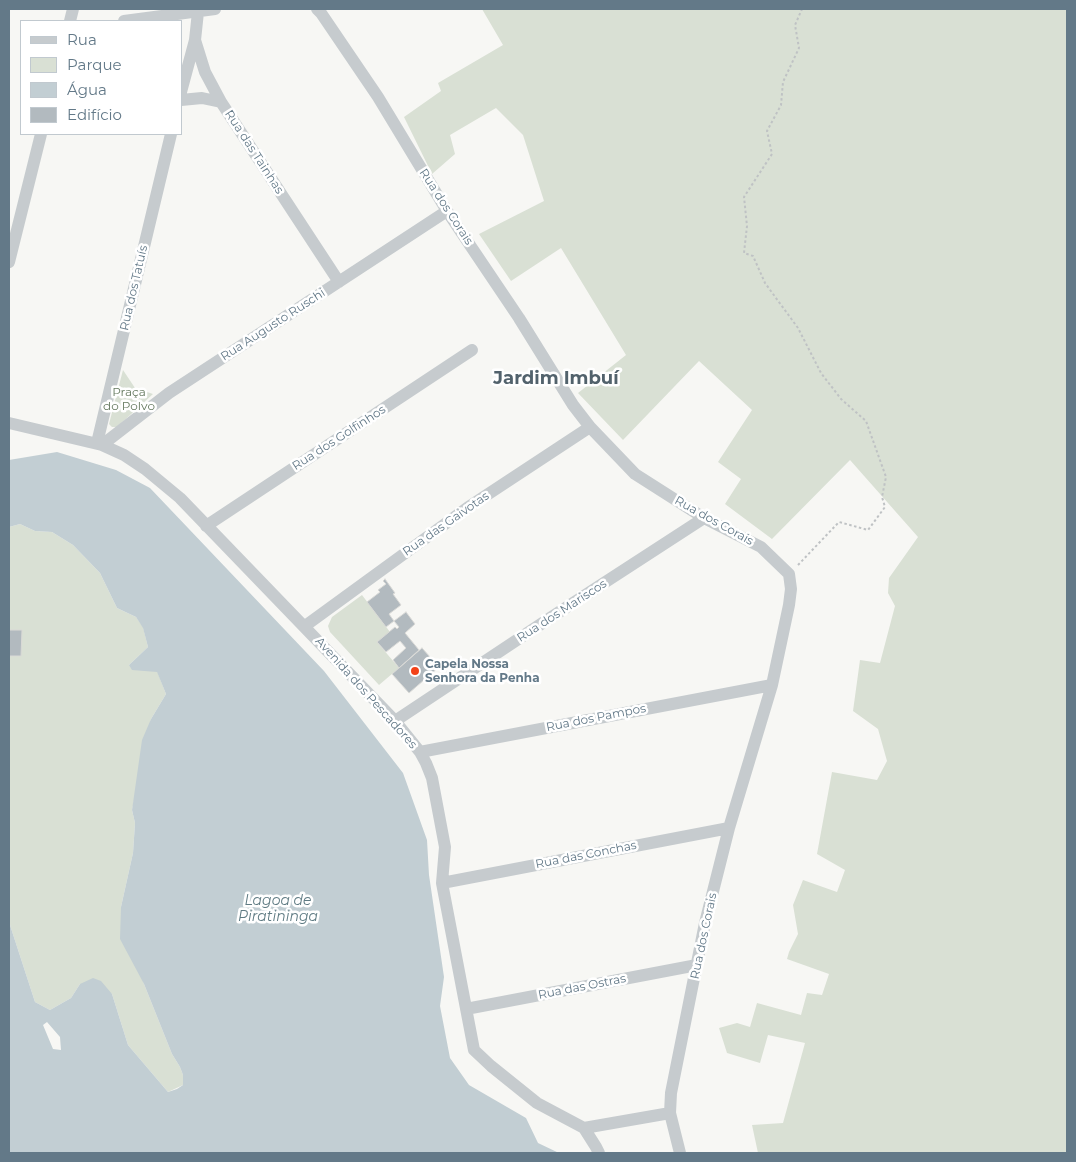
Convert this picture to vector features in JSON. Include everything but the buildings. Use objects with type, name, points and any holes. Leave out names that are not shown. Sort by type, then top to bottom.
[{"type":"street","points":[[132,20],[215,9]]},
{"type":"street","name":"Rua dos Corais","points":[[317,9],[378,97],[447,211],[519,318],[573,405],[590,426],[635,474],[704,518],[760,547],[789,574],[791,588],[789,605],[772,685],[729,828],[705,923],[671,1093],[670,1113],[680,1153]]},
{"type":"street","name":"Rua das Tainhas","points":[[198,12],[195,40],[205,72],[221,102],[339,282]]},
{"type":"street","points":[[182,88],[195,40]]},
{"type":"street","points":[[182,100],[202,98],[221,102]]},
{"type":"street","points":[[9,262],[41,135]]},
{"type":"street","name":"Rua dos Tatuís","points":[[99,444],[171,135]]},
{"type":"street","name":"Rua Augusto Ruschi","points":[[99,444],[169,393],[447,211]]},
{"type":"street","name":"Rua dos Golfinhos","points":[[206,526],[472,350]]},
{"type":"street","name":"Avenida dos Pescadores","points":[[9,423],[99,444],[124,455],[145,469],[180,498],[395,721],[420,752],[432,778],[445,847],[442,883],[474,1050],[491,1066],[537,1102],[584,1128],[599,1153]]},
{"type":"street","name":"Rua das Gaivotas","points":[[305,626],[467,508],[590,426]]},
{"type":"street","name":"Rua dos Mariscos","points":[[395,721],[704,518]]},
{"type":"street","name":"Rua dos Pampos","points":[[420,752],[772,685]]},
{"type":"street","name":"Rua das Conchas","points":[[442,883],[729,828]]},
{"type":"street","name":"Rua das Ostras","points":[[466,1009],[697,965]]},
{"type":"street","points":[[584,1128],[670,1113]]},
{"type":"path","points":[[789,574],[839,522],[868,530],[885,507],[882,497],[886,477],[866,421],[841,399],[821,373],[798,328],[765,283],[752,256],[744,253],[747,226],[744,197],[772,154],[767,131],[781,104],[783,82],[799,48],[795,25],[802,9]]},
{"type":"green space","points":[[482,9],[1067,9],[1067,1153],[758,1153],[752,1125],[783,1123],[805,1043],[768,1035],[760,1063],[727,1053],[719,1028],[737,1023],[750,1027],[757,1003],[801,1015],[807,993],[822,995],[829,974],[787,959],[798,934],[793,905],[803,880],[837,892],[845,870],[817,854],[832,772],[877,780],[887,761],[878,729],[853,711],[860,660],[880,663],[895,606],[888,593],[889,578],[918,537],[850,460],[772,539],[725,504],[741,479],[718,462],[752,410],[699,361],[623,440],[578,393],[626,355],[561,248],[511,281],[479,234],[544,201],[523,135],[496,108],[450,135],[455,154],[432,174],[404,117],[441,91],[438,83],[503,45]]},
{"type":"green space","name":"Praça do Polvo","points":[[123,370],[135,388],[153,394],[117,427],[112,427],[109,424]]},
{"type":"green space","points":[[20,524],[35,531],[52,532],[73,545],[100,573],[117,608],[136,617],[143,627],[148,647],[129,665],[157,671],[166,694],[151,719],[132,810],[135,823],[133,853],[121,907],[144,984],[172,1054],[183,1075],[183,1085],[168,1092],[128,1045],[112,994],[80,984],[71,998],[50,1010],[35,1002],[9,922],[9,527]]},
{"type":"green space","points":[[362,595],[390,632],[377,642],[399,668],[379,685],[330,632],[328,626],[332,617]]},
{"type":"water","name":"Lagoa de Piratininga","points":[[57,452],[116,470],[150,488],[324,671],[403,773],[427,840],[429,875],[444,977],[440,1006],[450,1058],[469,1085],[526,1118],[538,1143],[559,1153],[9,1153],[9,922],[35,1002],[50,1010],[71,998],[80,984],[93,978],[101,981],[112,994],[128,1045],[168,1092],[183,1085],[183,1075],[172,1054],[144,984],[120,939],[121,907],[133,853],[135,823],[132,810],[142,740],[151,719],[166,694],[157,672],[132,670],[129,665],[148,647],[143,628],[136,617],[117,608],[100,573],[73,545],[52,532],[35,531],[20,524],[9,527],[9,460]],"holes":[[[47,1022],[60,1037],[61,1050],[53,1049],[43,1025]]]},
{"type":"place","name":"Capela Nossa Senhora da Penha","points":[[415,671]]},
{"type":"district","name":"Jardim Imbuí","points":[[556,379]]}]
